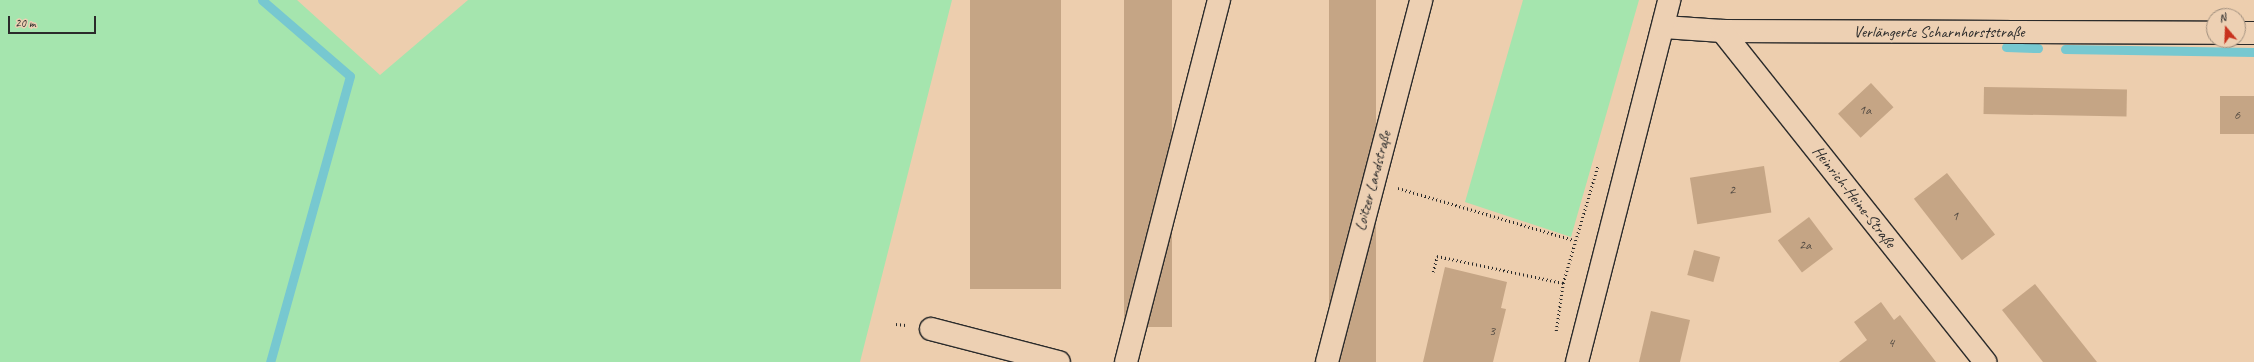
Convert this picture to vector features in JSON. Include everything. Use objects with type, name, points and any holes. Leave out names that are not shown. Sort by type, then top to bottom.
[{"type":"street","points":[[1126,362],[1219,0]]},
{"type":"street","name":"Loitzer Landstraße","points":[[1327,362],[1421,0]]},
{"type":"street","points":[[1578,362],[1664,27],[1669,0]]},
{"type":"street","name":"Verlängerte Scharnhorststraße","points":[[1664,27],[1722,31],[2206,33]]},
{"type":"street","name":"Heinrich-Heine-Straße","points":[[1722,31],[1985,362]]},
{"type":"street","points":[[932,329],[1059,362]]},
{"type":"path","points":[[1373,181],[1574,240],[1563,283],[1554,338]]},
{"type":"path","points":[[1433,272],[1437,256],[1563,283]]},
{"type":"green space","points":[[0,0],[297,0],[380,75],[468,0],[952,0],[860,362],[0,362]]},
{"type":"green space","points":[[1523,0],[1639,0],[1571,237],[1465,202]]},
{"type":"building","points":[[970,0],[1061,0],[1061,289],[970,289]]},
{"type":"building","points":[[1124,0],[1172,0],[1172,327],[1124,327]]},
{"type":"building","points":[[1329,0],[1376,0],[1376,362],[1329,362]]},
{"type":"building","points":[[1871,83],[1894,107],[1861,138],[1838,114]]},
{"type":"building","points":[[1984,87],[2127,89],[2127,116],[1984,114]]},
{"type":"building","points":[[2220,96],[2254,96],[2254,134],[2220,134]]},
{"type":"building","points":[[1764,166],[1771,212],[1697,224],[1690,178]]},
{"type":"building","points":[[1947,173],[1995,234],[1962,260],[1914,199]]},
{"type":"building","points":[[1809,217],[1833,249],[1802,272],[1778,240]]},
{"type":"building","points":[[1694,250],[1720,257],[1713,282],[1687,275]]},
{"type":"building","points":[[1445,267],[1507,282],[1501,308],[1506,309],[1493,362],[1423,362]]},
{"type":"building","points":[[2035,284],[2097,362],[2043,362],[2002,310]]},
{"type":"building","points":[[1881,302],[1894,320],[1900,315],[1936,362],[1839,362],[1867,340],[1854,322]]},
{"type":"building","points":[[1651,311],[1690,320],[1680,362],[1639,362]]},
{"type":"waterway","points":[[262,0],[350,76],[270,362]]},
{"type":"waterway","points":[[2006,47],[2038,48]]},
{"type":"waterway","points":[[2065,49],[2254,52]]}]
